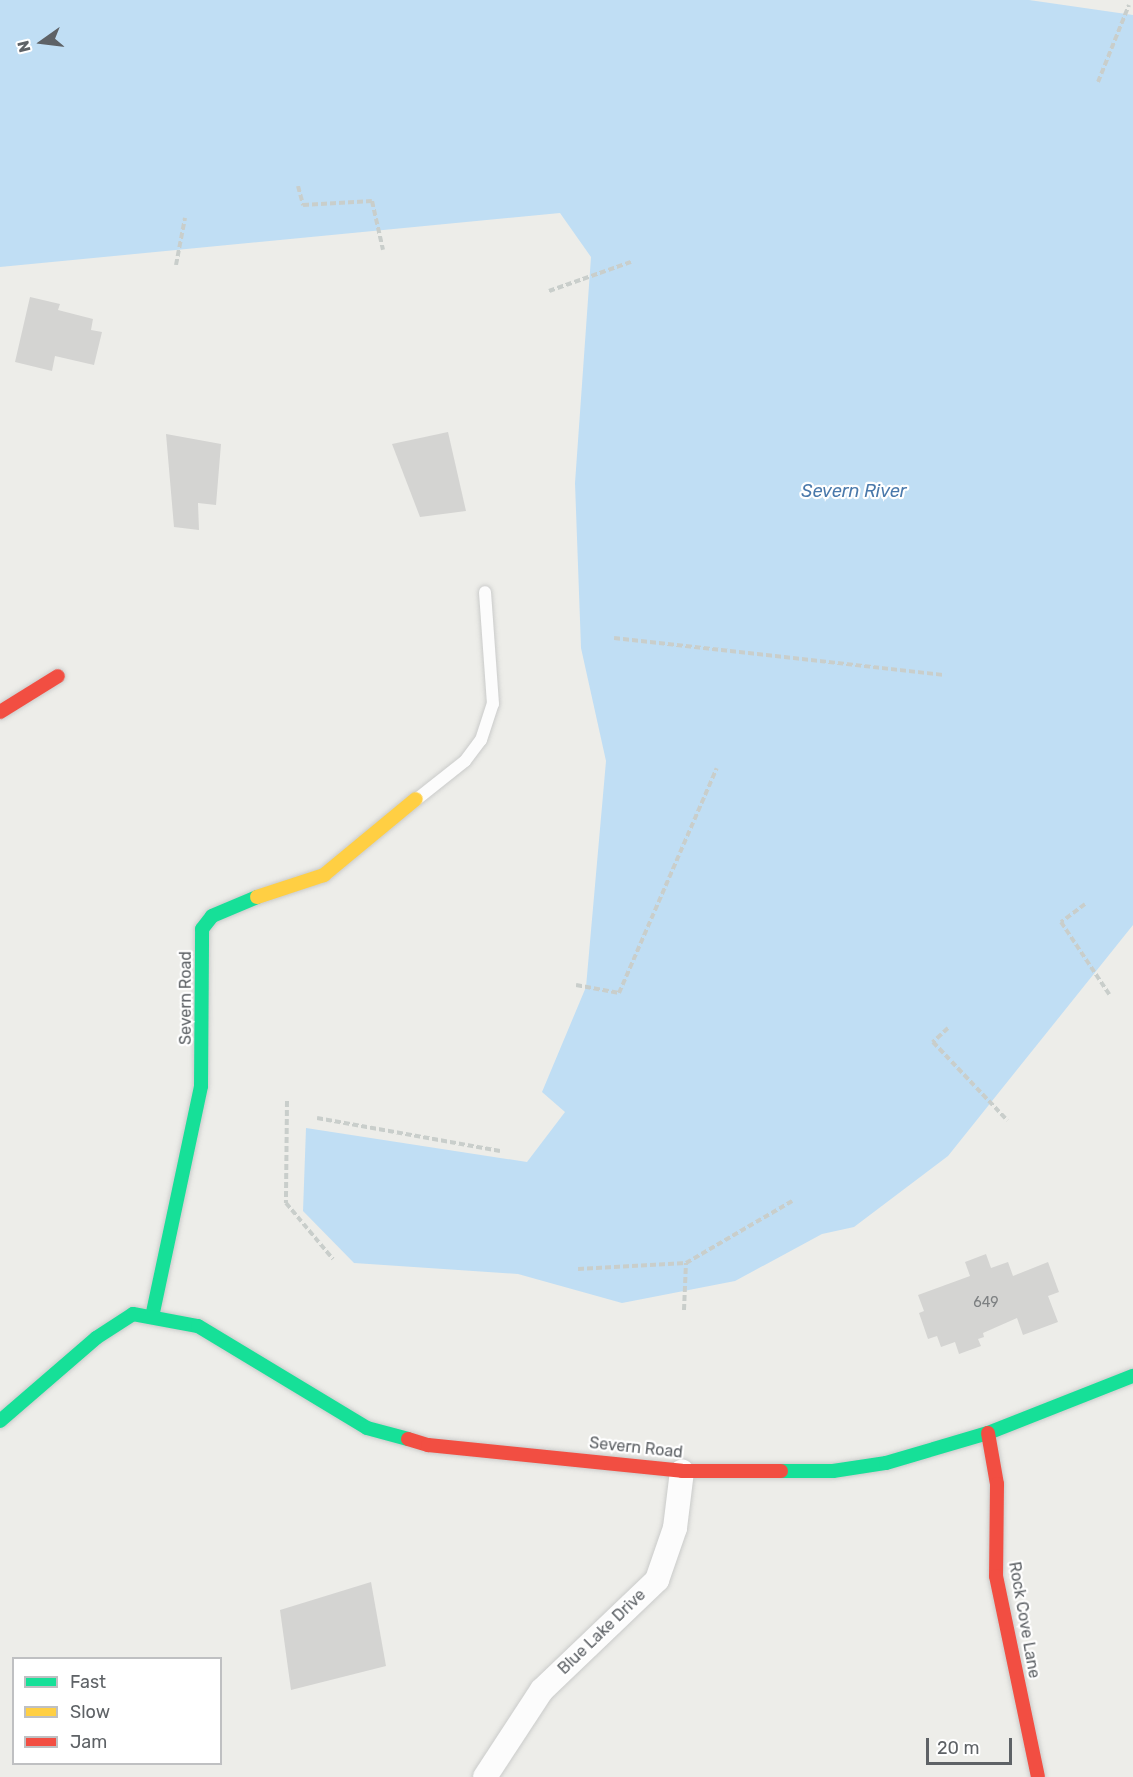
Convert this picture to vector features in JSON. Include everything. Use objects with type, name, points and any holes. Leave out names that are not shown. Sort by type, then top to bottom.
[{"type":"street","points":[[0,712],[58,676]]},
{"type":"street","name":"Severn Road","points":[[152,1317],[201,1086],[202,929],[212,916],[228,907],[324,875],[416,799]]},
{"type":"street","name":"Severn Road","points":[[0,1421],[96,1338],[133,1314],[198,1326],[367,1428],[429,1446],[682,1471],[833,1471],[886,1463],[988,1433],[1133,1376]]},
{"type":"street","name":"Rock Cove Lane","points":[[988,1433],[997,1484],[996,1576],[1038,1777]]},
{"type":"street","name":"Blue Lake Drive","points":[[485,1777],[542,1690],[657,1580],[675,1528],[682,1471]]},
{"type":"lane","points":[[416,799],[465,761],[481,740],[493,704],[485,592]]},
{"type":"path","points":[[1098,82],[1129,5]]},
{"type":"path","points":[[298,186],[303,205],[372,201],[383,250]]},
{"type":"path","points":[[176,265],[185,218]]},
{"type":"path","points":[[549,291],[631,262]]},
{"type":"path","points":[[614,638],[945,675]]},
{"type":"path","points":[[576,984],[619,993],[717,768]]},
{"type":"path","points":[[1085,904],[1061,922],[1109,994]]},
{"type":"path","points":[[948,1028],[933,1042],[1007,1120]]},
{"type":"path","points":[[287,1101],[286,1203],[333,1259]]},
{"type":"path","points":[[317,1118],[500,1151]]},
{"type":"path","points":[[578,1269],[686,1263],[792,1202]]},
{"type":"path","points":[[684,1310],[686,1263]]},
{"type":"water","name":"Severn River","points":[[0,0],[1029,0],[1133,15],[1133,925],[948,1156],[854,1227],[822,1234],[735,1281],[622,1303],[518,1274],[354,1263],[303,1211],[306,1128],[527,1162],[565,1112],[542,1092],[586,987],[606,761],[581,648],[575,483],[591,257],[560,213],[0,267]]},
{"type":"building","points":[[30,297],[60,304],[58,310],[93,319],[91,330],[102,332],[94,365],[55,356],[52,371],[15,362]]},
{"type":"building","points":[[448,432],[466,511],[420,517],[392,444]]},
{"type":"building","points":[[166,434],[221,444],[216,505],[198,503],[199,530],[174,527]]},
{"type":"building","points":[[986,1254],[991,1268],[1008,1262],[1013,1276],[1048,1262],[1059,1292],[1048,1296],[1058,1322],[1023,1335],[1017,1318],[983,1333],[984,1337],[978,1339],[981,1346],[959,1354],[955,1342],[941,1347],[937,1336],[928,1339],[919,1313],[924,1311],[918,1295],[970,1276],[965,1262]]},
{"type":"building","points":[[371,1582],[386,1666],[291,1690],[280,1610]]},
{"type":"traffic: fast","points":[[152,1317],[201,1086],[202,929],[212,916],[257,897]]},
{"type":"traffic: fast","points":[[0,1421],[96,1338],[133,1314],[198,1326],[367,1428],[408,1439]]},
{"type":"traffic: fast","points":[[781,1471],[833,1471],[886,1463],[988,1433],[1133,1376]]},
{"type":"traffic: slow","points":[[257,897],[324,875],[416,799]]},
{"type":"traffic: jam","points":[[0,712],[58,676]]},
{"type":"traffic: jam","points":[[988,1433],[997,1484],[996,1576],[1038,1777]]},
{"type":"traffic: jam","points":[[408,1439],[428,1445],[682,1471],[781,1471]]}]
